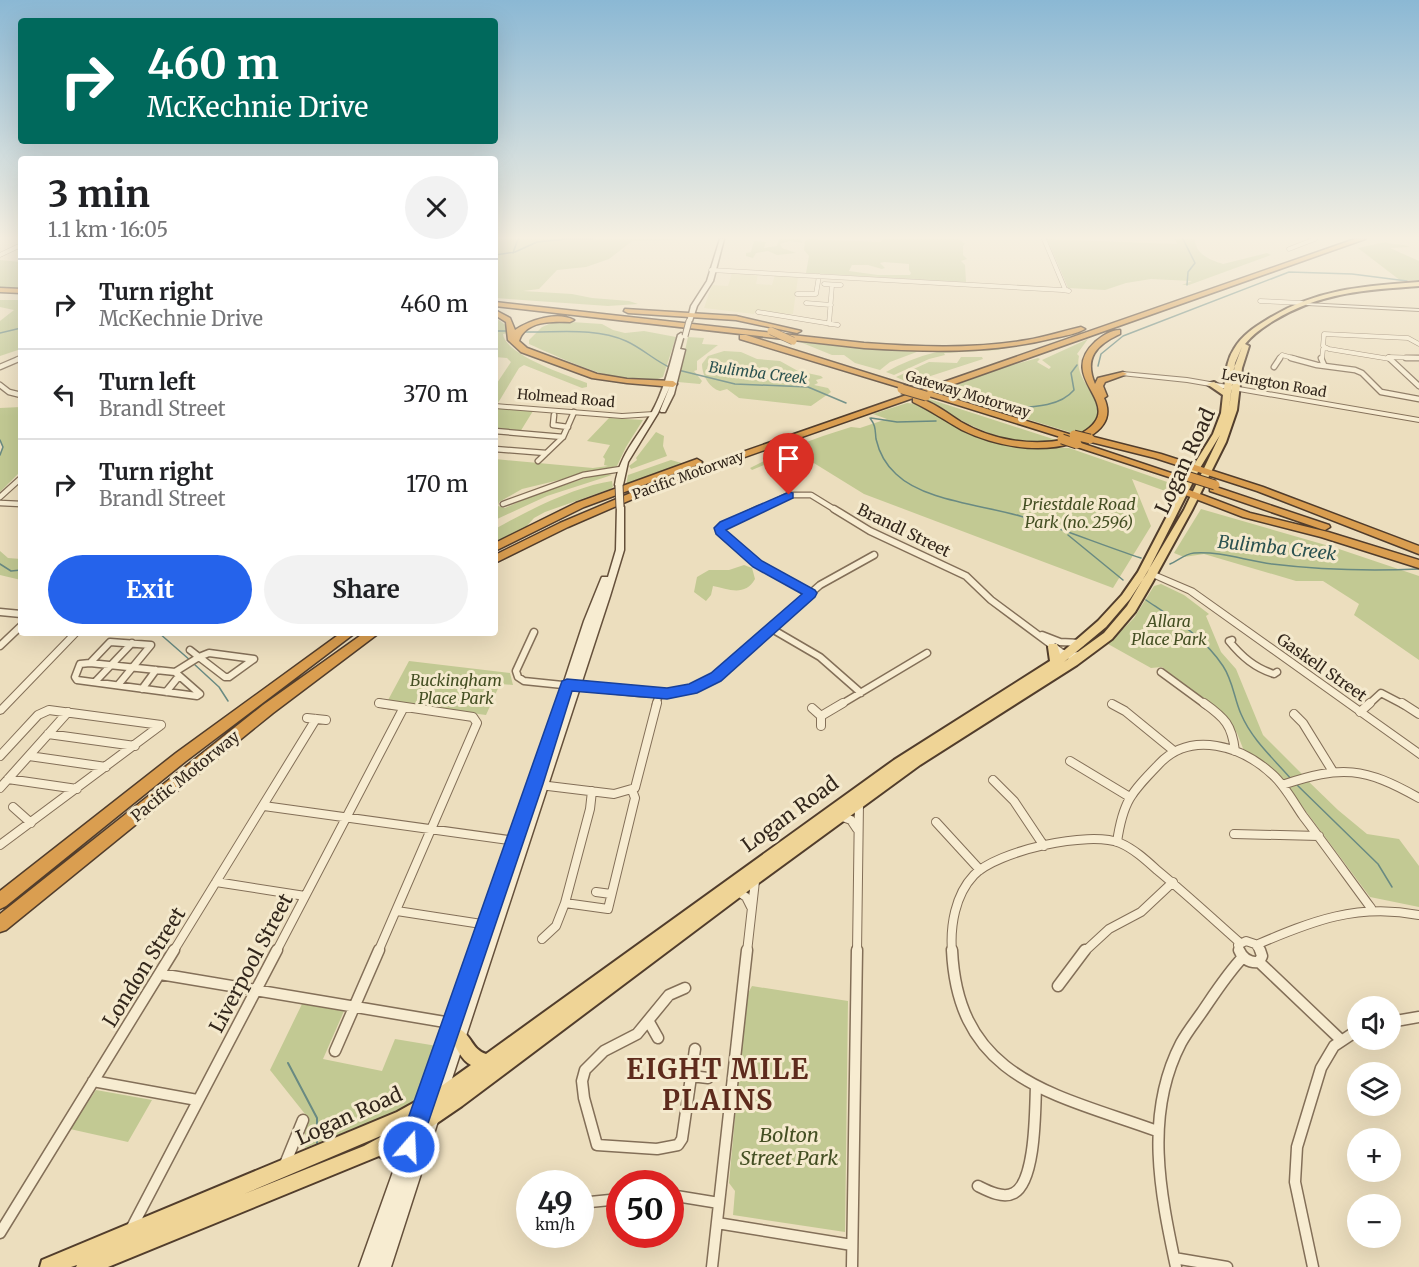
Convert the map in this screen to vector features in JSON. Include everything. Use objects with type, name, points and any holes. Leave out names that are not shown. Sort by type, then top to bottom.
[{"type":"highway","name":"Pacific Motorway","points":[[498,546],[580,506],[646,480],[1174,298]]},
{"type":"highway","name":"Pacific Motorway","points":[[498,558],[564,525],[662,483],[1198,298]]},
{"type":"highway","points":[[1078,438],[1100,423],[1104,412],[1087,373],[1086,359],[1091,349],[1112,334],[1189,304],[1198,298]]},
{"type":"highway","points":[[521,307],[736,318],[826,338],[905,348]]},
{"type":"highway","name":"Gateway Motorway","points":[[498,308],[521,307],[647,321],[738,336],[884,380],[902,389],[1078,438],[1214,487],[1419,552]]},
{"type":"highway","points":[[498,308],[713,334],[902,389],[916,400],[971,430],[1007,441],[1051,444],[1071,441],[1100,429],[1108,415],[1099,383],[1107,377],[1123,374]]},
{"type":"highway","points":[[647,321],[905,348],[963,348],[1040,339],[1142,309]]},
{"type":"highway","points":[[498,311],[508,319],[516,331],[516,342],[520,348],[587,374],[649,383],[671,378]]},
{"type":"highway","points":[[736,318],[771,330],[884,380]]},
{"type":"highway","points":[[628,323],[553,319],[535,322],[516,331],[512,342],[518,349],[580,375],[618,383],[671,378]]},
{"type":"highway","name":"Gateway Motorway","points":[[929,395],[1078,438]]},
{"type":"highway","points":[[1078,438],[1197,465],[1207,472],[1419,552]]},
{"type":"highway","points":[[1213,461],[1217,469],[1228,479]]},
{"type":"highway","name":"Gateway Motorway","points":[[1214,487],[1419,563]]},
{"type":"highway","points":[[1184,491],[1193,500],[1324,534],[1419,563]]},
{"type":"highway","name":"Pacific Motorway","points":[[0,901],[181,757],[346,636]]},
{"type":"highway","name":"Pacific Motorway","points":[[0,924],[268,709],[369,636]]},
{"type":"highway","points":[[0,894],[27,879]]},
{"type":"main road","points":[[632,447],[664,410],[689,314],[697,298]]},
{"type":"main road","name":"Logan Road","points":[[85,1267],[380,1147],[415,1128],[439,1098],[898,764],[1066,655],[1108,636],[1124,618],[1151,573],[1213,461],[1230,421],[1231,363],[1241,344],[1257,329],[1293,307],[1325,298]]},
{"type":"main road","name":"Logan Road","points":[[1151,573],[1184,491],[1221,425],[1230,390],[1249,341],[1264,328],[1308,303],[1330,298]]},
{"type":"main road","points":[[439,1098],[519,841],[620,550],[620,476],[632,447],[654,414],[671,378]]},
{"type":"main road","points":[[1211,384],[1230,390]]},
{"type":"main road","points":[[1053,646],[1056,663]]},
{"type":"main road","name":"Logan Road","points":[[49,1267],[427,1112],[859,802],[1082,649]]},
{"type":"main road","points":[[383,1267],[451,1023],[491,926]]},
{"type":"main road","points":[[459,1037],[471,1057],[488,1063]]},
{"type":"main road","points":[[367,1267],[415,1128]]},
{"type":"main road","points":[[380,1147],[393,1154],[402,1166]]},
{"type":"street","points":[[804,319],[807,298]]},
{"type":"street","points":[[829,324],[831,298]]},
{"type":"street","points":[[1260,301],[1419,310]]},
{"type":"street","points":[[1285,302],[1293,307]]},
{"type":"street","points":[[806,303],[831,304]]},
{"type":"street","points":[[1308,303],[1324,305]]},
{"type":"street","points":[[758,312],[838,325]]},
{"type":"street","points":[[1419,344],[1408,338],[1327,333],[1324,334],[1323,346],[1388,357],[1419,358]]},
{"type":"street","points":[[1324,365],[1321,357],[1326,348]]},
{"type":"street","points":[[1274,367],[1283,353],[1324,365],[1358,371],[1385,393],[1419,399]]},
{"type":"street","points":[[1388,357],[1419,386]]},
{"type":"street","points":[[0,367],[18,359]]},
{"type":"street","name":"Levington Road","points":[[1123,374],[1211,384]]},
{"type":"street","points":[[0,385],[9,392],[18,394]]},
{"type":"street","name":"Levington Road","points":[[1230,390],[1419,420]]},
{"type":"street","name":"Holmead Road","points":[[498,406],[635,416],[654,414]]},
{"type":"street","points":[[538,461],[563,437],[574,412]]},
{"type":"street","points":[[554,415],[553,425],[568,427]]},
{"type":"street","name":"Holmead Road","points":[[635,416],[648,423]]},
{"type":"street","points":[[498,431],[563,437]]},
{"type":"street","points":[[498,449],[546,453]]},
{"type":"street","points":[[503,504],[583,475],[620,476]]},
{"type":"street","points":[[0,497],[18,481]]},
{"type":"street","name":"Brandl Street","points":[[811,593],[758,564],[721,533],[720,528],[789,495],[811,495],[870,531],[966,576],[991,600],[1066,655]]},
{"type":"street","points":[[0,503],[18,504]]},
{"type":"street","points":[[534,632],[516,672],[518,677],[524,681],[658,694],[685,691],[707,683],[820,585],[874,555]]},
{"type":"street","name":"Gaskell Street","points":[[1151,573],[1186,588],[1419,754]]},
{"type":"street","points":[[0,612],[18,614]]},
{"type":"street","points":[[0,646],[18,629]]},
{"type":"street","points":[[772,629],[820,657],[861,693]]},
{"type":"street","name":"Brandl Street","points":[[1039,634],[1082,649]]},
{"type":"street","points":[[0,711],[73,636]]},
{"type":"street","points":[[1232,640],[1229,641],[1242,658],[1255,668],[1274,674],[1277,672]]},
{"type":"street","points":[[90,663],[110,642],[152,645],[118,685]]},
{"type":"street","points":[[95,682],[132,643]]},
{"type":"street","points":[[166,692],[177,674],[194,660],[208,653],[254,659],[229,677],[225,677],[194,660],[190,650]]},
{"type":"street","points":[[820,716],[927,653]]},
{"type":"street","points":[[90,663],[177,674],[199,695],[77,680],[75,677],[80,664],[90,663]]},
{"type":"street","points":[[142,688],[156,670]]},
{"type":"street","points":[[1161,672],[1221,716],[1233,732],[1235,751]]},
{"type":"street","points":[[1360,712],[1381,693],[1391,696],[1419,714]]},
{"type":"street","points":[[539,785],[614,794],[632,790],[637,784],[658,694]]},
{"type":"street","points":[[335,1051],[477,723],[477,719],[379,704]]},
{"type":"street","points":[[1112,704],[1125,711],[1174,751]]},
{"type":"street","name":"Liverpool Street","points":[[128,1234],[404,707]]},
{"type":"street","points":[[812,708],[820,716],[821,726]]},
{"type":"street","points":[[0,756],[38,715],[49,710],[161,725],[0,845]]},
{"type":"street","points":[[0,788],[68,712]]},
{"type":"street","points":[[1294,714],[1303,723],[1332,770]]},
{"type":"street","name":"London Street","points":[[0,1233],[317,719]]},
{"type":"street","points":[[48,734],[135,746]]},
{"type":"street","points":[[1117,842],[1121,815],[1128,796],[1174,751],[1201,744],[1235,751],[1264,768],[1282,785],[1371,908]]},
{"type":"street","points":[[29,756],[107,767]]},
{"type":"street","points":[[1070,761],[1078,768],[1128,796]]},
{"type":"street","points":[[1282,785],[1332,770],[1354,771],[1380,777],[1419,798]]},
{"type":"street","points":[[8,779],[77,789]]},
{"type":"street","points":[[993,780],[1014,801],[1044,846]]},
{"type":"street","points":[[565,903],[608,909],[633,810],[632,790]]},
{"type":"street","points":[[542,939],[556,926],[565,903],[590,809],[592,791]]},
{"type":"street","points":[[852,1267],[859,802]]},
{"type":"street","points":[[264,806],[519,841]]},
{"type":"street","points":[[13,807],[31,823]]},
{"type":"street","points":[[840,816],[853,821],[858,829]]},
{"type":"street","points":[[936,822],[980,870]]},
{"type":"street","points":[[1234,834],[1319,836]]},
{"type":"street","points":[[1157,1131],[1036,1086],[1001,1065],[987,1052],[972,1029],[959,996],[952,959],[952,921],[963,888],[980,870],[1002,859],[1044,846],[1090,837],[1117,842],[1173,882],[1239,942],[1249,941],[1256,945],[1261,953],[1259,962]]},
{"type":"street","points":[[712,1267],[756,877]]},
{"type":"street","points":[[216,882],[304,896]]},
{"type":"street","points":[[1059,986],[1089,945],[1109,929],[1141,912],[1173,882]]},
{"type":"street","points":[[737,891],[746,897],[751,908]]},
{"type":"street","points":[[596,892],[611,894]]},
{"type":"street","points":[[1256,945],[1343,913],[1371,908],[1389,908],[1419,915]]},
{"type":"street","points":[[397,911],[491,926]]},
{"type":"street","points":[[1239,942],[1238,948],[1243,957],[1250,962],[1259,962],[1341,1040]]},
{"type":"street","points":[[1227,1267],[1175,1263],[1161,1194],[1157,1164],[1157,1131],[1165,1081],[1181,1042],[1231,968],[1243,957]]},
{"type":"street","points":[[160,974],[451,1023]]},
{"type":"street","points":[[685,988],[675,990],[657,1005],[649,1022],[637,1034],[616,1042],[587,1066],[583,1084],[597,1145],[602,1148],[668,1149],[679,1145],[682,1139],[695,1049]]},
{"type":"street","points":[[1401,1020],[1419,1017]]},
{"type":"street","points":[[649,1022],[658,1038]]},
{"type":"street","points":[[1313,1267],[1298,1200],[1294,1166],[1296,1148],[1321,1068],[1334,1046],[1347,1036]]},
{"type":"street","points":[[691,1076],[708,1078]]},
{"type":"street","points":[[93,1081],[197,1100]]},
{"type":"street","points":[[978,1186],[1003,1194],[1015,1192],[1024,1183],[1029,1169],[1036,1086]]},
{"type":"street","points":[[284,1169],[303,1120]]},
{"type":"street","points":[[684,1197],[719,1203]]},
{"type":"street","points":[[717,1223],[852,1245]]},
{"type":"shaded area","points":[[707,298],[795,298],[793,314],[755,312],[754,314],[704,308]]},
{"type":"green space","points":[[498,298],[594,298],[638,304],[608,306]]},
{"type":"green space","points":[[0,300],[18,300],[18,350],[0,356],[0,321],[14,310],[0,307]]},
{"type":"green space","points":[[498,319],[508,327],[508,333],[503,334],[506,342],[514,350],[539,364],[587,383],[587,387],[582,388],[524,365],[519,368],[498,403],[498,382],[511,362],[507,358],[498,357]]},
{"type":"green space","points":[[556,321],[602,324],[625,333],[644,331],[676,337],[663,377],[633,380],[596,371],[529,344],[529,340],[542,327]]},
{"type":"green space","points":[[688,337],[704,338],[702,344],[718,345],[697,361],[697,370],[694,371],[702,381],[700,384],[678,382]]},
{"type":"green space","points":[[1088,339],[1077,354],[1080,371],[1095,398],[1100,413],[1091,430],[1076,434],[938,392],[1002,368],[1038,358],[1040,359],[1037,362],[1049,369],[1051,367],[1042,360]]},
{"type":"green space","points":[[802,340],[922,350],[890,362],[880,370],[855,363],[844,355],[832,355],[800,342]]},
{"type":"green space","points":[[975,346],[1007,347],[998,350],[944,353],[945,355],[929,359],[894,375],[886,372],[915,359],[945,350]]},
{"type":"green space","points":[[724,351],[741,352],[757,359],[780,361],[798,371],[821,376],[823,378],[816,380],[818,383],[814,385],[828,388],[831,392],[811,406],[739,398],[727,389],[720,391],[707,380],[702,364],[708,356]]},
{"type":"green space","points":[[961,357],[982,357],[983,359],[909,383],[896,377],[929,362],[957,363]]},
{"type":"green space","points":[[923,397],[1056,440],[1035,441],[1000,437],[920,399]]},
{"type":"green space","name":"Priestdale Road Park (no. 2596)","points":[[907,403],[918,404],[972,434],[1033,447],[1069,448],[1173,484],[1168,492],[1132,479],[1151,526],[1113,588],[864,494],[796,452],[752,470],[750,468],[790,448],[823,436],[887,419],[873,414]]},
{"type":"green space","points":[[18,407],[18,474],[0,492],[0,455],[3,447],[0,440],[0,408]]},
{"type":"green space","points":[[498,408],[533,411],[520,432],[498,430]]},
{"type":"green space","points":[[609,418],[643,420],[617,466],[522,489],[499,502],[498,506],[498,459],[593,468],[608,466],[604,465],[603,457],[610,445],[587,441]]},
{"type":"green space","points":[[656,432],[664,436],[663,446],[667,456],[631,469],[629,466],[637,460],[636,458]]},
{"type":"green space","points":[[671,460],[685,464],[626,485],[628,475]]},
{"type":"green space","points":[[601,473],[612,475],[547,496],[498,519],[498,506],[505,508],[534,495]]},
{"type":"green space","points":[[612,481],[613,487],[545,512],[534,518],[525,528],[498,542],[498,527],[537,507]]},
{"type":"green space","points":[[1201,509],[1336,548],[1419,576],[1419,660],[1354,615],[1359,604],[1323,581],[1296,581],[1204,554],[1184,557],[1174,553]]},
{"type":"green space","points":[[0,551],[8,558],[18,559],[18,579],[0,575]]},
{"type":"green space","points":[[744,565],[752,568],[755,579],[746,588],[730,590],[713,586],[711,595],[706,601],[694,592],[697,577],[709,570],[729,570]]},
{"type":"green space","name":"Allara Place Park","points":[[1161,584],[1184,595],[1209,614],[1206,616],[1221,652],[1236,669],[1263,735],[1303,775],[1283,783],[1244,751],[1237,733],[1224,715],[1162,667],[1151,668],[1108,644],[1134,618],[1154,586]]},
{"type":"green space","name":"Buckingham Place Park","points":[[409,661],[510,673],[513,685],[500,684],[486,715],[387,702]]},
{"type":"green space","points":[[1307,780],[1367,834],[1399,839],[1419,866],[1419,907],[1370,897],[1287,786]]},
{"type":"green space","name":"Bolton Street Park","points":[[752,986],[848,1001],[845,1232],[733,1215],[735,1191],[729,1183],[746,997]]},
{"type":"green space","points":[[302,1004],[344,1011],[323,1059],[382,1071],[395,1039],[437,1046],[417,1100],[410,1106],[305,1148],[305,1114],[270,1070]]},
{"type":"green space","points":[[96,1090],[152,1100],[128,1142],[70,1129]]},
{"type":"waterway","points":[[1098,366],[1101,354],[1123,336],[1221,298]]},
{"type":"waterway","name":"Bulimba Creek","points":[[0,333],[18,329]]},
{"type":"waterway","name":"Bulimba Creek","points":[[498,331],[509,331]]},
{"type":"waterway","name":"Bulimba Creek","points":[[523,332],[588,332],[614,337],[632,344],[671,368]]},
{"type":"waterway","points":[[1002,409],[1041,406],[1059,401],[1074,390],[1071,373],[1077,365]]},
{"type":"waterway","name":"Bulimba Creek","points":[[678,370],[735,384],[808,387],[846,403]]},
{"type":"waterway","name":"Bulimba Creek","points":[[870,418],[883,458],[892,470],[908,483],[938,496],[1020,516],[1141,558]]},
{"type":"waterway","points":[[871,418],[897,422],[936,421]]},
{"type":"waterway","name":"Bulimba Creek","points":[[0,440],[3,447],[0,455]]},
{"type":"waterway","points":[[1068,535],[1123,580]]},
{"type":"waterway","name":"Bulimba Creek","points":[[1170,564],[1190,554],[1204,553],[1309,568],[1419,569]]},
{"type":"waterway","points":[[0,564],[11,571],[18,570]]},
{"type":"waterway","points":[[1146,600],[1188,629],[1207,646],[1226,672],[1241,714],[1251,732],[1292,780]]},
{"type":"waterway","points":[[162,636],[191,661]]},
{"type":"waterway","points":[[194,664],[219,687],[228,701]]},
{"type":"waterway","points":[[1295,783],[1378,864],[1392,887]]},
{"type":"waterway","points":[[288,1063],[317,1118],[317,1143]]},
{"type":"district","name":"EIGHT MILE PLAINS","points":[[718,1086]]},
{"type":"route","points":[[409,1147],[567,685],[667,694],[692,689],[716,677],[811,593],[758,564],[720,531],[724,524],[789,495]]}]
